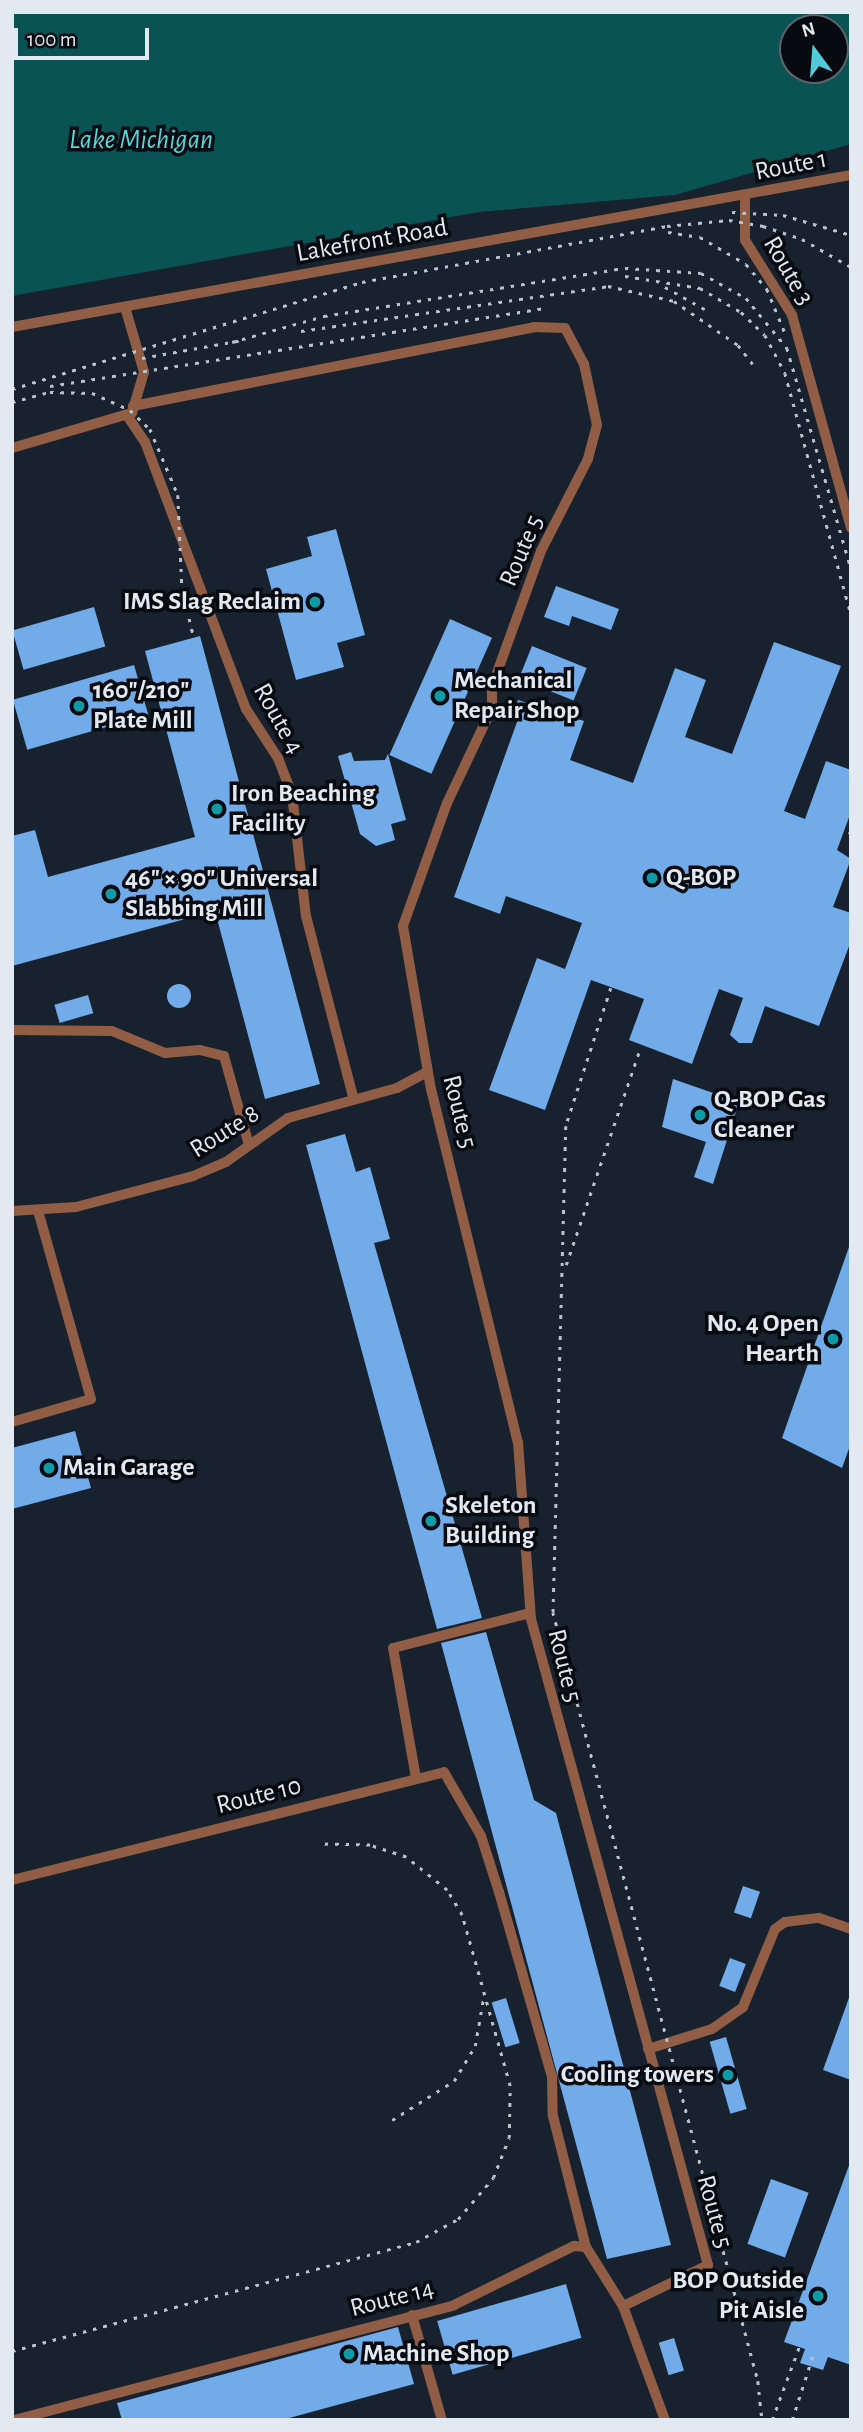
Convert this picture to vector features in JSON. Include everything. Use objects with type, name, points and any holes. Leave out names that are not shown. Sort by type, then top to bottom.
[{"type":"street","name":"Route 1","points":[[742,197],[851,175]]},
{"type":"street","name":"Lakefront Road","points":[[12,327],[742,197]]},
{"type":"street","name":"Route 3","points":[[742,197],[745,240],[792,315],[851,528]]},
{"type":"street","points":[[12,448],[128,417],[144,372],[125,307]]},
{"type":"street","name":"Route 5","points":[[133,406],[534,327],[565,328],[584,364],[597,425],[588,459],[541,551],[492,686],[492,708],[407,905],[404,953],[427,1072],[518,1442],[530,1613],[708,2265],[623,2306]]},
{"type":"street","name":"Route 4","points":[[128,417],[145,442],[246,709],[278,758],[292,794],[306,916],[353,1096]]},
{"type":"street","points":[[12,1030],[112,1031],[165,1053],[200,1050],[225,1056],[249,1145]]},
{"type":"street","name":"Route 8","points":[[12,1211],[38,1211],[193,1176],[249,1145],[288,1118],[353,1096],[397,1088],[427,1072]]},
{"type":"street","points":[[12,1422],[90,1399],[38,1211]]},
{"type":"street","points":[[416,1779],[393,1648],[530,1613]]},
{"type":"street","name":"Route 10","points":[[12,1880],[444,1772],[481,1836],[552,2077],[553,2116],[586,2247]]},
{"type":"street","points":[[648,2049],[712,2029],[743,2007],[775,1929],[785,1922],[819,1918],[851,1929]]},
{"type":"street","points":[[586,2247],[623,2306],[665,2420]]},
{"type":"street","name":"Route 14","points":[[14,2420],[454,2305],[552,2254],[586,2247]]},
{"type":"street","points":[[412,2315],[442,2420]]},
{"type":"water","name":"Lake Michigan","points":[[12,12],[851,12],[851,144],[675,195],[479,212],[12,296]]},
{"type":"building","name":"IMS Slag Reclaim","points":[[336,529],[365,635],[337,643],[344,667],[296,680],[266,569],[312,556],[307,537]]},
{"type":"building","points":[[556,586],[619,609],[611,630],[572,616],[569,626],[544,617]]},
{"type":"building","name":"160\"/210\" Plate Mill","points":[[94,607],[105,646],[24,670],[12,630]]},
{"type":"building","name":"Mechanical Repair Shop","points":[[450,619],[492,638],[431,774],[389,755]]},
{"type":"building","name":"Iron Beaching Facility","points":[[200,636],[320,1084],[265,1099],[215,911],[12,966],[12,836],[35,830],[48,877],[195,837],[145,651]]},
{"type":"building","name":"Q-BOP","points":[[774,642],[841,666],[784,811],[805,819],[826,761],[851,770],[851,812],[837,850],[851,859],[833,907],[851,913],[851,941],[819,1026],[765,1006],[752,1043],[739,1043],[730,1035],[743,998],[719,989],[692,1064],[629,1040],[644,999],[591,980],[545,1110],[489,1090],[537,958],[565,969],[582,923],[506,896],[500,914],[454,897],[521,711],[515,708],[518,700],[584,721],[570,760],[633,783],[675,668],[706,680],[685,737],[732,754]]},
{"type":"building","points":[[532,646],[587,668],[574,701],[519,678]]},
{"type":"building","name":"160\"/210\" Plate Mill","points":[[134,665],[148,715],[27,750],[13,700]]},
{"type":"building","points":[[351,752],[354,761],[385,760],[388,754],[406,820],[391,824],[395,840],[376,846],[360,834],[338,756]]},
{"type":"building","points":[[179,984],[187,988],[191,996],[187,1004],[179,1008],[171,1004],[167,996],[171,988]]},
{"type":"building","points":[[88,995],[93,1013],[60,1023],[54,1005]]},
{"type":"building","name":"Q-BOP Gas Cleaner","points":[[673,1079],[739,1102],[713,1184],[694,1177],[706,1142],[662,1127]]},
{"type":"building","points":[[345,1134],[356,1172],[370,1167],[390,1239],[374,1243],[482,1618],[437,1629],[306,1145]]},
{"type":"building","name":"No. 4 Open Hearth","points":[[850,1244],[851,1443],[842,1468],[782,1438]]},
{"type":"building","name":"Main Garage","points":[[75,1431],[91,1488],[12,1509],[12,1448]]},
{"type":"building","name":"Skeleton Building","points":[[486,1632],[534,1800],[556,1813],[671,2245],[607,2259],[441,1643]]},
{"type":"building","points":[[743,1886],[760,1892],[751,1918],[734,1912]]},
{"type":"building","points":[[730,1958],[746,1964],[735,1992],[719,1986]]},
{"type":"building","points":[[851,1995],[851,2080],[823,2070]]},
{"type":"building","points":[[506,1998],[520,2043],[505,2047],[492,2002]]},
{"type":"building","name":"Cooling towers","points":[[726,2037],[747,2109],[730,2114],[710,2042]]},
{"type":"building","name":"BOP Outside Pit Aisle","points":[[851,2160],[851,2365],[828,2357],[823,2370],[800,2363],[805,2349],[784,2342]]},
{"type":"building","points":[[771,2179],[809,2193],[785,2258],[747,2244]]},
{"type":"building","points":[[566,2284],[581,2338],[453,2375],[437,2321]]},
{"type":"building","name":"Machine Shop","points":[[398,2327],[414,2384],[282,2420],[122,2420],[117,2403]]},
{"type":"building","points":[[674,2338],[684,2371],[669,2375],[659,2343]]},
{"type":"railway","points":[[732,212],[783,215],[851,235]]},
{"type":"railway","points":[[12,389],[362,282],[667,226],[729,220],[763,226],[802,239],[851,267]]},
{"type":"railway","points":[[668,232],[700,237],[746,264],[767,289],[786,335]]},
{"type":"railway","points":[[232,342],[324,316],[625,268],[701,273],[746,298],[787,348],[851,568]]},
{"type":"railway","points":[[625,276],[700,288],[741,312],[765,335],[785,373],[851,615]]},
{"type":"railway","points":[[301,331],[608,286],[674,301],[738,345],[753,364]]},
{"type":"railway","points":[[665,287],[710,312]]},
{"type":"railway","points":[[50,386],[545,308]]},
{"type":"railway","points":[[142,358],[242,340]]},
{"type":"railway","points":[[12,402],[50,392],[92,393],[130,410],[150,429],[178,495],[182,588],[194,638]]},
{"type":"railway","points":[[849,834],[851,830]]},
{"type":"railway","points":[[611,988],[566,1126],[553,1612],[758,2381],[762,2420]]},
{"type":"railway","points":[[566,1265],[640,1049]]},
{"type":"railway","points":[[12,2351],[416,2242],[458,2219],[493,2178],[509,2138],[510,2086],[462,1915],[447,1890],[406,1857],[370,1845],[321,1844]]},
{"type":"railway","points":[[392,2120],[454,2081],[475,2046],[483,2000]]},
{"type":"railway","points":[[772,2420],[799,2347]]},
{"type":"railway","points":[[792,2420],[814,2352]]},
{"type":"place","name":"IMS Slag Reclaim","points":[[315,602]]},
{"type":"place","name":"Mechanical Repair Shop","points":[[440,696]]},
{"type":"place","name":"160\"/210\" Plate Mill","points":[[79,706]]},
{"type":"place","name":"Iron Beaching Facility","points":[[217,809]]},
{"type":"place","name":"Q-BOP","points":[[652,878]]},
{"type":"place","name":"46\" × 90\" Universal Slabbing Mill","points":[[111,894]]},
{"type":"place","name":"Q-BOP Gas Cleaner","points":[[700,1115]]},
{"type":"place","name":"No. 4 Open Hearth","points":[[833,1339]]},
{"type":"place","name":"Main Garage","points":[[49,1468]]},
{"type":"place","name":"Skeleton Building","points":[[431,1521]]},
{"type":"place","name":"Cooling towers","points":[[728,2075]]},
{"type":"place","name":"BOP Outside Pit Aisle","points":[[818,2296]]},
{"type":"place","name":"Machine Shop","points":[[349,2354]]}]
